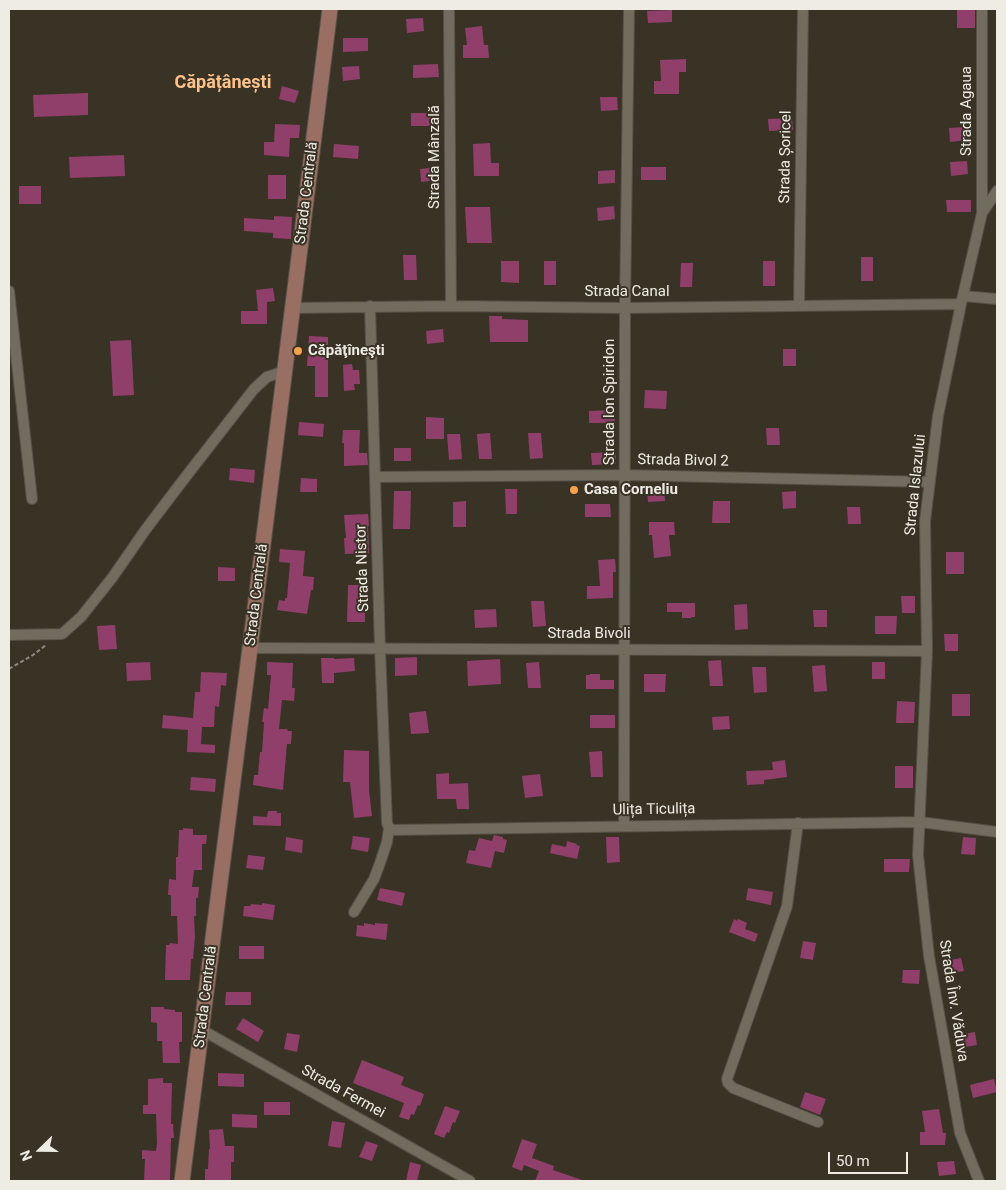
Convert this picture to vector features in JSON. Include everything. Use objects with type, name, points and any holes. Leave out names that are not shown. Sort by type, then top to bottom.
[{"type":"main road","name":"Strada Centrală","points":[[182,1181],[330,9]]},
{"type":"street","name":"Strada Mânzală","points":[[450,9],[451,306]]},
{"type":"street","name":"Strada Ion Spiridon","points":[[624,826],[625,308],[629,9]]},
{"type":"street","name":"Strada Șoricel","points":[[799,306],[803,9]]},
{"type":"street","name":"Strada Agaua","points":[[982,9],[982,213]]},
{"type":"street","name":"Strada Islazului","points":[[920,822],[927,651],[925,521],[938,416],[962,300],[982,213],[997,191]]},
{"type":"street","points":[[9,291],[12,344],[32,499]]},
{"type":"street","name":"Strada Canal","points":[[292,308],[370,306],[625,308],[799,306],[997,299]]},
{"type":"street","name":"Strada Nistor","points":[[354,912],[374,879],[387,842],[389,828],[387,823],[380,648],[370,306]]},
{"type":"street","points":[[9,635],[62,634],[81,618],[167,500],[254,389],[267,377],[285,371]]},
{"type":"street","name":"Strada Bivol 2","points":[[375,477],[624,475],[930,482]]},
{"type":"street","name":"Strada Bivoli","points":[[250,648],[927,651]]},
{"type":"street","name":"Ulița Ticulița","points":[[389,828],[393,830],[920,822],[997,832]]},
{"type":"street","name":"Strada Înv. Văduva","points":[[920,822],[918,855],[929,956],[960,1133],[979,1181]]},
{"type":"street","points":[[798,823],[787,906],[727,1079],[732,1088],[818,1122]]},
{"type":"street","name":"Strada Fermei","points":[[202,1030],[470,1181]]},
{"type":"path","points":[[9,670],[62,634]]},
{"type":"building","points":[[957,9],[975,9],[975,28],[957,28]]},
{"type":"building","points":[[672,10],[672,22],[648,23],[647,11]]},
{"type":"building","points":[[423,18],[424,31],[407,33],[406,19]]},
{"type":"building","points":[[482,26],[484,45],[488,45],[489,58],[463,58],[463,45],[467,45],[465,28]]},
{"type":"building","points":[[343,38],[368,38],[368,51],[343,52]]},
{"type":"building","points":[[686,59],[686,72],[679,72],[679,94],[654,94],[654,81],[661,81],[660,60]]},
{"type":"building","points":[[438,64],[439,77],[413,78],[413,65]]},
{"type":"building","points":[[359,66],[360,79],[343,81],[342,67]]},
{"type":"building","points":[[282,86],[299,91],[295,103],[279,99]]},
{"type":"building","points":[[88,93],[88,115],[34,117],[33,95]]},
{"type":"building","points":[[600,97],[617,97],[618,110],[601,111]]},
{"type":"building","points":[[411,113],[437,113],[437,126],[411,126]]},
{"type":"building","points":[[792,118],[793,130],[769,131],[768,119]]},
{"type":"building","points":[[275,124],[300,125],[299,138],[290,138],[289,157],[264,155],[264,142],[274,142]]},
{"type":"building","points":[[966,127],[967,140],[950,142],[949,128]]},
{"type":"building","points":[[490,143],[491,163],[499,163],[499,176],[474,176],[473,144]]},
{"type":"building","points":[[334,144],[359,146],[358,159],[333,157]]},
{"type":"building","points":[[124,155],[125,176],[70,178],[69,157]]},
{"type":"building","points":[[967,161],[968,174],[951,176],[950,162]]},
{"type":"building","points":[[437,167],[438,180],[421,182],[420,169]]},
{"type":"building","points":[[641,167],[666,167],[666,180],[641,180]]},
{"type":"building","points":[[615,170],[615,183],[598,184],[598,171]]},
{"type":"building","points":[[268,175],[286,175],[286,199],[268,199]]},
{"type":"building","points":[[19,186],[41,186],[41,204],[19,204]]},
{"type":"building","points":[[946,200],[971,200],[971,212],[947,212]]},
{"type":"building","points":[[614,206],[615,219],[598,221],[597,208]]},
{"type":"building","points":[[465,207],[490,207],[492,243],[467,243]]},
{"type":"building","points":[[274,216],[292,217],[291,239],[273,238],[273,233],[244,231],[244,218],[274,220]]},
{"type":"building","points":[[403,255],[416,255],[417,280],[404,280]]},
{"type":"building","points":[[861,257],[873,257],[873,281],[861,281]]},
{"type":"building","points":[[501,261],[519,261],[519,283],[501,282]]},
{"type":"building","points":[[544,261],[556,261],[556,285],[544,285]]},
{"type":"building","points":[[763,261],[775,261],[775,286],[763,286]]},
{"type":"building","points":[[681,263],[693,263],[692,287],[680,287]]},
{"type":"building","points":[[273,288],[275,301],[267,302],[267,324],[241,324],[241,311],[258,311],[256,290]]},
{"type":"building","points":[[489,316],[502,316],[502,319],[528,320],[528,342],[490,342]]},
{"type":"building","points":[[443,329],[444,342],[427,344],[426,331]]},
{"type":"building","points":[[309,336],[328,337],[328,397],[315,397],[315,366],[307,366]]},
{"type":"building","points":[[131,340],[134,395],[113,396],[110,341]]},
{"type":"building","points":[[783,349],[796,349],[796,366],[783,366]]},
{"type":"building","points":[[352,364],[353,370],[359,370],[360,384],[354,384],[355,390],[344,391],[343,365]]},
{"type":"building","points":[[645,390],[667,391],[666,409],[644,408]]},
{"type":"building","points":[[614,410],[615,423],[589,423],[589,411]]},
{"type":"building","points":[[426,417],[444,418],[444,439],[426,439]]},
{"type":"building","points":[[299,422],[324,424],[323,437],[298,435]]},
{"type":"building","points":[[766,428],[779,428],[780,445],[767,445]]},
{"type":"building","points":[[343,430],[360,430],[359,453],[367,453],[368,465],[344,466]]},
{"type":"building","points":[[490,433],[492,459],[479,459],[477,434]]},
{"type":"building","points":[[528,433],[541,433],[543,458],[530,459]]},
{"type":"building","points":[[447,434],[460,434],[462,459],[449,460]]},
{"type":"building","points":[[394,448],[411,448],[411,461],[394,461]]},
{"type":"building","points":[[616,452],[616,464],[592,465],[591,453]]},
{"type":"building","points":[[230,468],[255,470],[254,483],[229,480]]},
{"type":"building","points":[[301,478],[317,479],[317,492],[300,492]]},
{"type":"building","points":[[664,488],[665,501],[648,502],[647,489]]},
{"type":"building","points":[[505,489],[517,489],[517,514],[506,514]]},
{"type":"building","points":[[394,491],[411,491],[410,529],[393,529]]},
{"type":"building","points":[[796,491],[796,508],[783,509],[782,492]]},
{"type":"building","points":[[466,501],[466,527],[453,527],[453,502]]},
{"type":"building","points":[[713,501],[730,501],[730,523],[712,523]]},
{"type":"building","points":[[585,504],[610,504],[611,517],[585,517]]},
{"type":"building","points":[[847,507],[860,507],[861,524],[848,524]]},
{"type":"building","points":[[368,514],[369,553],[345,554],[344,515]]},
{"type":"building","points":[[649,522],[674,522],[675,535],[669,535],[671,556],[654,558],[652,535],[649,535]]},
{"type":"building","points":[[280,549],[305,551],[303,576],[314,577],[307,614],[277,610],[279,600],[285,601],[285,598],[287,598],[290,563],[279,562]]},
{"type":"building","points":[[946,552],[964,552],[964,574],[946,574]]},
{"type":"building","points":[[615,559],[616,572],[613,572],[613,598],[587,599],[587,586],[600,586],[598,560]]},
{"type":"building","points":[[218,567],[235,568],[235,581],[218,581]]},
{"type":"building","points":[[348,585],[365,585],[365,622],[347,622]]},
{"type":"building","points":[[901,596],[915,596],[915,613],[902,613]]},
{"type":"building","points":[[531,601],[544,601],[546,626],[533,627]]},
{"type":"building","points":[[667,603],[695,603],[695,617],[682,618],[682,612],[667,612]]},
{"type":"building","points":[[747,604],[748,629],[735,630],[734,605]]},
{"type":"building","points":[[496,609],[497,627],[475,628],[474,610]]},
{"type":"building","points":[[813,610],[827,610],[827,627],[814,627]]},
{"type":"building","points":[[875,616],[897,616],[896,634],[875,634]]},
{"type":"building","points":[[115,625],[117,649],[99,650],[97,626]]},
{"type":"building","points":[[944,634],[958,634],[958,651],[945,651]]},
{"type":"building","points":[[417,657],[417,675],[395,676],[395,658]]},
{"type":"building","points":[[321,658],[354,658],[355,671],[334,673],[334,683],[322,683]]},
{"type":"building","points":[[500,659],[501,684],[468,686],[467,661]]},
{"type":"building","points":[[721,660],[723,686],[710,686],[708,661]]},
{"type":"building","points":[[150,662],[151,680],[127,681],[126,663]]},
{"type":"building","points":[[267,662],[293,663],[292,688],[295,688],[294,701],[282,700],[279,729],[292,731],[291,744],[287,744],[283,790],[253,785],[254,775],[258,775],[260,752],[262,752],[264,708],[268,709],[271,675],[267,675]]},
{"type":"building","points":[[539,662],[541,688],[528,688],[526,663]]},
{"type":"building","points":[[872,662],[885,662],[885,679],[872,679]]},
{"type":"building","points":[[825,665],[827,691],[814,692],[812,666]]},
{"type":"building","points":[[752,667],[766,667],[767,692],[754,693]]},
{"type":"building","points":[[201,672],[227,673],[226,686],[221,685],[219,707],[215,706],[214,727],[202,727],[201,744],[215,745],[215,753],[187,752],[188,730],[162,728],[163,715],[193,718],[195,692],[200,692]]},
{"type":"building","points":[[600,674],[600,680],[614,680],[614,689],[586,689],[586,675]]},
{"type":"building","points":[[644,674],[666,674],[665,692],[644,692]]},
{"type":"building","points":[[952,694],[970,694],[970,716],[952,716]]},
{"type":"building","points":[[897,701],[915,702],[914,723],[896,723]]},
{"type":"building","points":[[426,711],[429,733],[411,734],[409,713]]},
{"type":"building","points":[[590,715],[615,715],[615,728],[590,728]]},
{"type":"building","points":[[729,716],[730,729],[713,730],[712,717]]},
{"type":"building","points":[[344,750],[369,751],[369,790],[372,816],[354,818],[350,782],[343,782]]},
{"type":"building","points":[[602,751],[603,777],[591,777],[589,752]]},
{"type":"building","points":[[785,760],[787,777],[764,780],[764,784],[747,785],[746,771],[773,770],[772,762]]},
{"type":"building","points":[[895,766],[913,766],[913,788],[895,788]]},
{"type":"building","points":[[449,773],[449,784],[468,783],[469,809],[457,809],[456,799],[437,799],[436,774]]},
{"type":"building","points":[[540,774],[543,796],[525,798],[522,776]]},
{"type":"building","points":[[191,777],[216,779],[215,792],[190,790]]},
{"type":"building","points":[[268,811],[281,813],[281,826],[253,825],[253,816],[267,817]]},
{"type":"building","points":[[183,828],[193,829],[193,835],[207,835],[206,844],[202,844],[202,870],[194,870],[192,887],[199,887],[198,898],[196,898],[196,916],[194,916],[193,959],[191,959],[190,980],[165,980],[166,945],[170,943],[178,944],[177,916],[171,916],[171,895],[168,895],[169,879],[176,880],[179,830],[183,830]]},
{"type":"building","points":[[494,835],[507,840],[504,853],[495,851],[491,868],[466,863],[469,850],[475,851],[479,838],[492,841]]},
{"type":"building","points":[[353,836],[370,838],[368,852],[351,849]]},
{"type":"building","points":[[286,837],[303,840],[302,853],[285,850]]},
{"type":"building","points":[[606,837],[619,837],[620,862],[607,863]]},
{"type":"building","points":[[963,837],[976,838],[975,855],[961,854]]},
{"type":"building","points":[[567,841],[580,846],[577,859],[550,853],[552,844],[566,847]]},
{"type":"building","points":[[248,855],[265,857],[263,870],[246,868]]},
{"type":"building","points":[[884,859],[910,859],[909,872],[884,872]]},
{"type":"building","points":[[380,888],[405,893],[402,906],[377,900]]},
{"type":"building","points":[[748,888],[773,892],[771,905],[746,900]]},
{"type":"building","points":[[262,903],[275,905],[273,920],[243,916],[244,906],[250,906],[251,904],[262,905]]},
{"type":"building","points":[[734,919],[747,923],[745,929],[758,934],[755,942],[729,932]]},
{"type":"building","points":[[364,923],[375,925],[375,923],[388,924],[386,940],[356,936],[357,925],[364,926]]},
{"type":"building","points":[[803,941],[816,943],[813,960],[800,958]]},
{"type":"building","points":[[239,946],[264,946],[264,959],[239,959]]},
{"type":"building","points":[[961,958],[964,971],[947,974],[945,961]]},
{"type":"building","points":[[903,970],[920,970],[919,984],[902,983]]},
{"type":"building","points":[[226,992],[251,992],[251,1005],[225,1005]]},
{"type":"building","points":[[151,1007],[164,1007],[164,1009],[182,1012],[182,1042],[179,1042],[180,1063],[163,1063],[162,1041],[157,1041],[157,1023],[151,1022]]},
{"type":"building","points":[[243,1018],[264,1031],[258,1042],[236,1029]]},
{"type":"building","points":[[975,1032],[977,1045],[960,1048],[958,1035]]},
{"type":"building","points":[[287,1033],[300,1035],[297,1052],[284,1049]]},
{"type":"building","points":[[362,1060],[404,1077],[401,1085],[424,1094],[420,1106],[418,1105],[414,1115],[411,1114],[409,1120],[399,1117],[404,1103],[353,1083]]},
{"type":"building","points":[[218,1073],[244,1074],[244,1087],[218,1086]]},
{"type":"building","points":[[163,1078],[163,1083],[172,1083],[171,1124],[173,1124],[174,1138],[171,1138],[170,1181],[144,1181],[145,1159],[142,1159],[142,1150],[156,1151],[157,1143],[156,1114],[143,1114],[143,1105],[148,1105],[148,1079]]},
{"type":"building","points":[[994,1079],[997,1092],[973,1098],[970,1085]]},
{"type":"building","points":[[805,1092],[826,1099],[820,1115],[800,1107]]},
{"type":"building","points":[[264,1102],[290,1102],[290,1115],[264,1115]]},
{"type":"building","points":[[445,1106],[460,1111],[455,1123],[453,1122],[449,1133],[447,1132],[444,1138],[434,1134]]},
{"type":"building","points":[[939,1109],[943,1133],[946,1133],[945,1145],[920,1145],[920,1132],[925,1132],[922,1111]]},
{"type":"building","points":[[232,1114],[257,1115],[257,1128],[232,1127]]},
{"type":"building","points":[[332,1121],[345,1123],[341,1148],[328,1146]]},
{"type":"building","points":[[223,1129],[225,1146],[234,1146],[234,1162],[231,1162],[231,1181],[205,1181],[205,1169],[208,1169],[210,1149],[209,1130]]},
{"type":"building","points":[[522,1139],[537,1144],[532,1158],[554,1166],[553,1170],[582,1181],[535,1181],[539,1171],[524,1165],[522,1171],[512,1167]]},
{"type":"building","points":[[366,1141],[378,1145],[372,1161],[359,1157]]},
{"type":"building","points":[[954,1161],[956,1174],[939,1176],[937,1162]]},
{"type":"building","points":[[410,1162],[421,1165],[417,1181],[406,1181]]},
{"type":"place","name":"Căpăţîneşti","points":[[298,351]]},
{"type":"place","name":"Casa Corneliu","points":[[574,490]]},
{"type":"district","name":"Căpățânești","points":[[223,83]]}]
